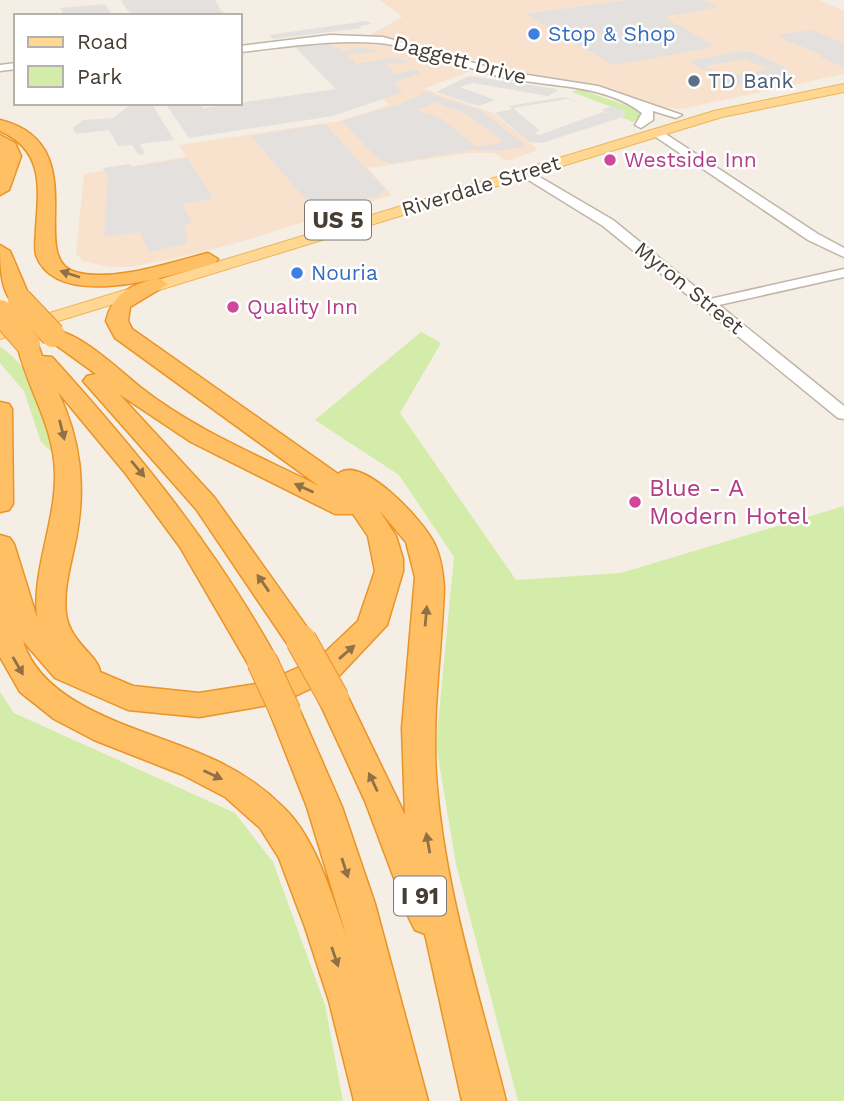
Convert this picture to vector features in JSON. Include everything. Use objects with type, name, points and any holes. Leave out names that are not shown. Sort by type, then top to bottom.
[{"type":"highway","points":[[0,125],[18,132],[34,144],[42,158],[46,182],[46,258],[51,266],[62,273],[95,280],[127,279],[208,259]]},
{"type":"highway","points":[[0,134],[18,141],[34,155],[43,167],[46,182]]},
{"type":"highway","points":[[0,140],[9,147],[12,156],[0,190]]},
{"type":"highway","points":[[0,251],[20,300]]},
{"type":"highway","name":"I 91","points":[[0,278],[20,300],[41,340],[175,516],[214,572],[262,661],[314,778],[348,878],[382,998],[406,1101]]},
{"type":"highway","points":[[0,544],[6,584],[18,614],[50,660],[76,679],[110,694],[169,703],[210,704],[249,699],[310,677],[335,662],[364,635],[377,616],[387,589],[389,564],[386,546],[378,527],[361,505],[137,345],[119,329],[118,307],[128,297],[158,284]]},
{"type":"highway","name":"I 91","points":[[0,312],[41,340],[205,503],[301,640],[334,699],[382,801],[424,906],[484,1101]]},
{"type":"highway","points":[[169,703],[126,692],[96,677],[71,657],[54,629],[51,601],[67,506],[67,458],[56,410],[33,363],[41,340],[83,352],[138,397],[200,437],[348,510],[369,530],[380,546],[386,565],[387,589]]},
{"type":"highway","points":[[137,345],[377,495],[407,521],[424,551],[429,576],[418,716],[421,798],[434,878],[484,1101]]},
{"type":"highway","points":[[0,409],[0,504]]},
{"type":"highway","points":[[0,576],[2,618],[9,647],[25,678],[42,696],[85,721],[230,783],[257,803],[282,830],[299,861],[332,949],[376,1101]]},
{"type":"main road","name":"Riverdale Street","points":[[0,325],[641,125],[844,82]]},
{"type":"main road","name":"Riverdale Street","points":[[0,334],[657,132],[844,82]]},
{"type":"main road","points":[[504,178],[522,169],[668,123],[676,116],[707,118]]},
{"type":"street","name":"Daggett Drive","points":[[242,49],[324,38],[378,39],[496,73],[588,87],[676,116]]},
{"type":"street","points":[[636,103],[648,112],[647,120],[641,125]]},
{"type":"street","points":[[657,132],[813,237],[844,253]]},
{"type":"street","name":"Myron Street","points":[[526,173],[590,211],[710,303],[844,414]]},
{"type":"street","points":[[710,303],[844,273]]},
{"type":"shaded area","points":[[215,0],[221,11],[230,14],[131,14],[121,1]]},
{"type":"shaded area","points":[[380,0],[819,0],[844,11],[844,74],[682,109],[663,107],[597,84],[526,75],[409,41],[370,35],[402,17]]},
{"type":"shaded area","points":[[628,0],[703,0],[719,7],[664,17],[712,44],[710,48],[613,65],[525,14]]},
{"type":"shaded area","points":[[105,4],[112,14],[63,14],[60,8]]},
{"type":"shaded area","points":[[367,21],[372,24],[360,26],[362,28],[273,39],[269,35]]},
{"type":"shaded area","points":[[812,30],[844,43],[844,68],[820,57],[823,55],[780,38],[783,37],[779,35]]},
{"type":"shaded area","points":[[341,41],[398,47],[470,71],[424,89],[493,113],[538,150],[507,161],[494,153],[468,153],[368,168],[392,195],[230,245],[176,258],[130,267],[111,267],[83,261],[76,253],[84,174],[186,157],[179,145],[340,121],[389,105],[322,43]]},
{"type":"shaded area","points":[[328,43],[335,48],[341,48],[341,52],[360,47],[380,52],[344,55],[356,62],[352,65],[395,57],[409,63],[385,64],[396,74],[416,69],[421,73],[393,83],[403,92],[333,116],[189,138],[166,105],[201,105],[203,108],[242,105],[242,102],[336,89],[295,47]]},
{"type":"shaded area","points":[[741,51],[754,53],[790,70],[785,72],[789,75],[727,86],[714,79],[719,77],[690,63],[694,62],[691,60]],"holes":[[[744,59],[770,69],[725,77],[705,66]]]},
{"type":"shaded area","points":[[469,76],[557,91],[548,96],[473,83],[460,87],[495,100],[478,106],[436,92]]},
{"type":"shaded area","points":[[426,92],[482,111],[524,144],[523,147],[500,151],[468,150],[392,164],[378,159],[342,121],[403,103]],"holes":[[[435,102],[465,113],[500,139],[500,143],[476,147],[443,119],[417,110]]]},
{"type":"shaded area","points":[[564,97],[585,104],[567,99],[513,108],[540,131],[534,132],[539,135],[603,112],[608,114],[601,110],[613,106],[627,112],[622,114],[626,116],[542,143],[529,142],[495,113],[512,109],[509,106]]},
{"type":"shaded area","points":[[129,105],[152,105],[174,140],[140,144],[145,154],[139,155],[132,145],[118,146],[109,130],[76,134],[73,128],[83,120],[113,118]]},
{"type":"shaded area","points":[[325,124],[384,188],[382,194],[317,213],[251,136]]},
{"type":"shaded area","points":[[187,158],[213,199],[182,204],[192,223],[184,225],[187,240],[185,244],[150,252],[139,232],[104,237],[108,177],[103,168],[130,164],[132,167]]},
{"type":"green space","points":[[579,89],[644,114],[633,122],[621,117],[625,112],[572,92]]},
{"type":"green space","points":[[421,332],[441,343],[400,413],[516,580],[621,573],[844,506],[844,1101],[518,1101],[456,864],[436,745],[454,557],[399,475],[315,420]]},
{"type":"green space","points":[[0,347],[22,367],[38,393],[48,423],[52,452],[41,442],[24,391],[0,363]]},
{"type":"green space","points":[[0,692],[14,713],[235,813],[273,862],[325,1005],[343,1101],[0,1101]]},
{"type":"place","name":"Stop & Shop","points":[[534,34]]},
{"type":"place","name":"TD Bank","points":[[694,81]]},
{"type":"place","name":"Westside Inn","points":[[610,160]]},
{"type":"place","name":"Nouria","points":[[297,273]]},
{"type":"place","name":"Quality Inn","points":[[233,307]]},
{"type":"place","name":"Blue - A Modern Hotel","points":[[635,502]]}]
